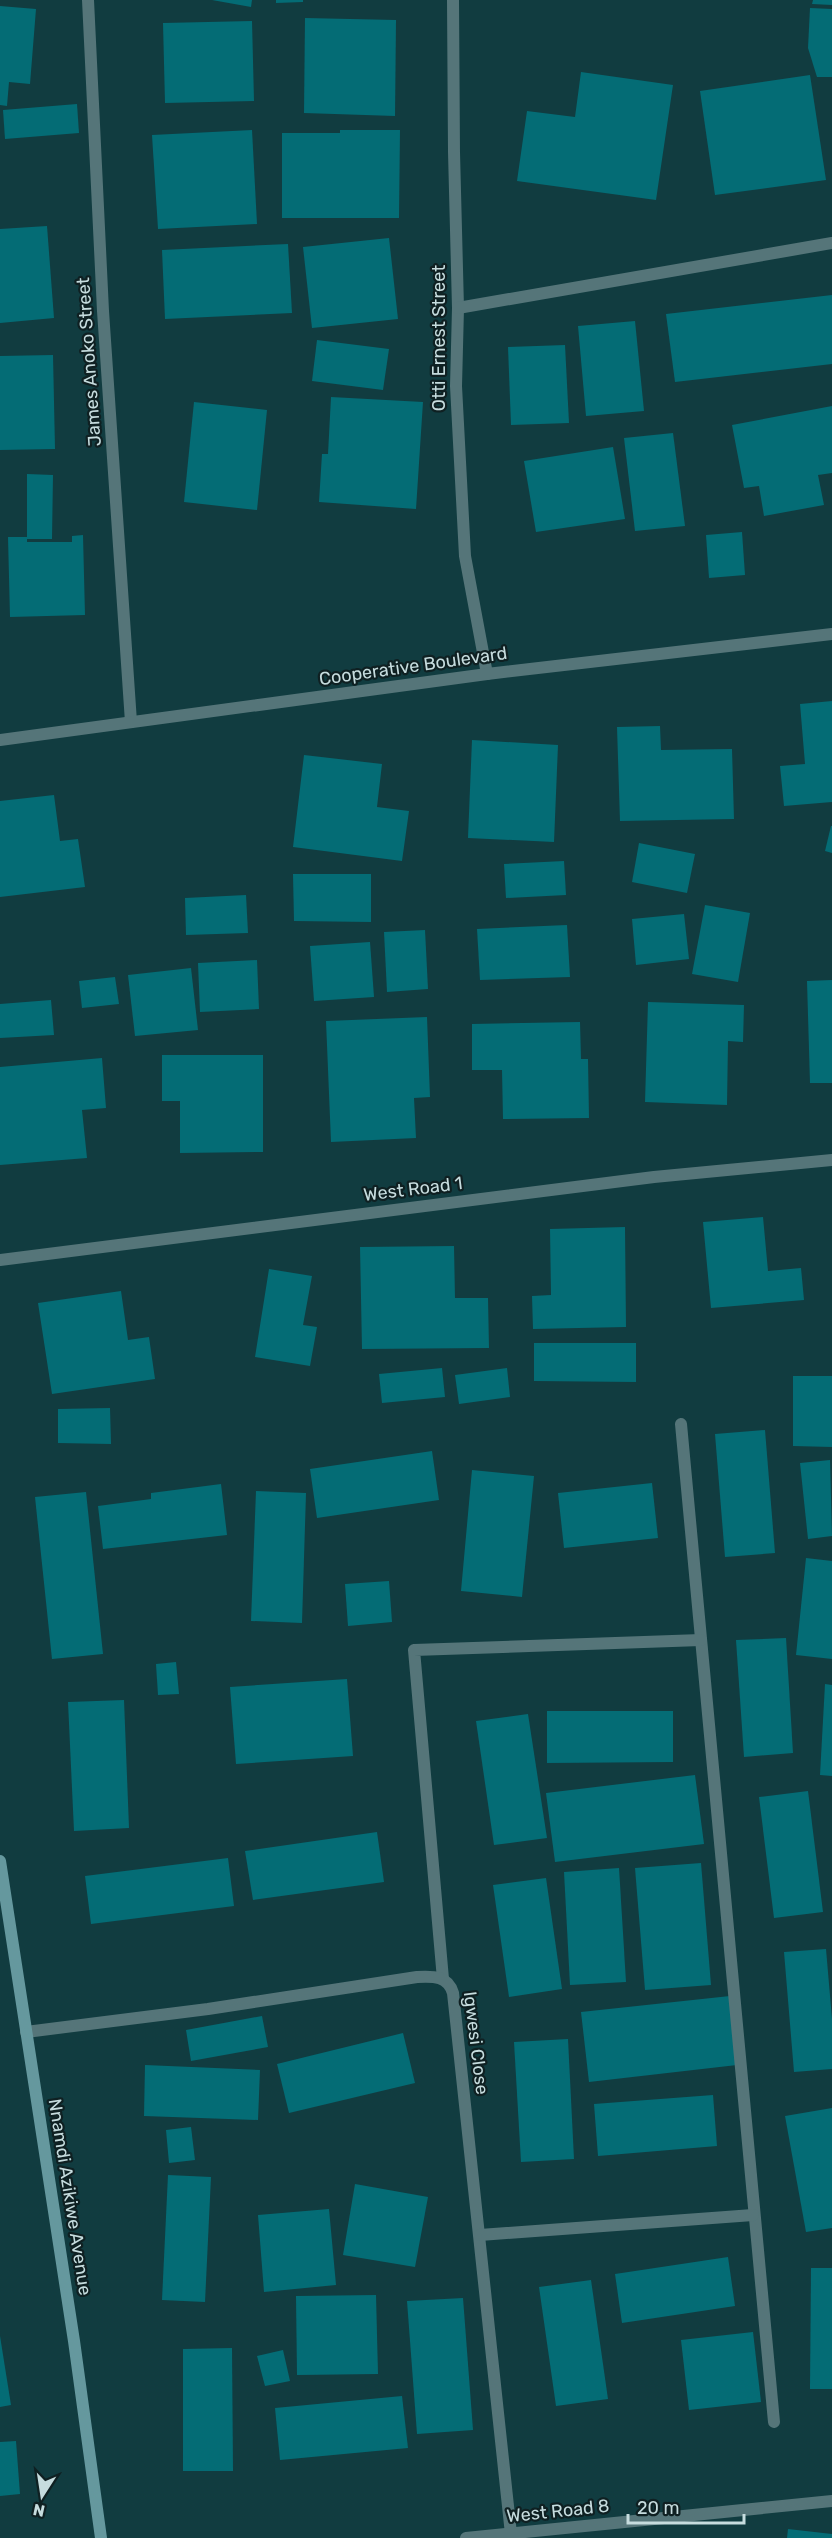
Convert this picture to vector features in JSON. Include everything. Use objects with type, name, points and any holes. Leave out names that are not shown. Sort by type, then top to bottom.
[{"type":"main road","name":"Nnamdi Azikiwe Avenue","points":[[0,1861],[74,2341],[101,2538]]},
{"type":"street","name":"James Anoko Street","points":[[88,0],[103,311],[131,722]]},
{"type":"street","name":"Otti Ernest Street","points":[[453,0],[454,152],[459,308],[456,386],[465,556],[487,674]]},
{"type":"street","points":[[459,308],[832,243]]},
{"type":"street","name":"Cooperative Boulevard","points":[[0,740],[487,674],[832,634]]},
{"type":"street","name":"West Road 1","points":[[0,1260],[654,1177],[832,1160]]},
{"type":"street","points":[[681,1424],[774,2422]]},
{"type":"street","points":[[443,1979],[414,1650],[701,1640]]},
{"type":"street","name":"Igwesi Close","points":[[26,2032],[208,2009],[417,1977],[430,1976],[450,1983],[480,2235],[511,2534]]},
{"type":"street","points":[[480,2235],[753,2215]]},
{"type":"street","name":"West Road 8","points":[[466,2538],[832,2501]]},
{"type":"building","points":[[212,0],[252,0],[251,7]]},
{"type":"building","points":[[276,0],[303,0],[303,2],[276,3]]},
{"type":"building","points":[[813,0],[832,0],[832,5],[812,4]]},
{"type":"building","points":[[0,6],[36,9],[30,84],[9,82],[7,106],[0,105]]},
{"type":"building","points":[[810,8],[832,9],[832,77],[817,77],[808,48]]},
{"type":"building","points":[[305,18],[396,20],[395,116],[304,113]]},
{"type":"building","points":[[252,21],[254,101],[165,103],[163,23]]},
{"type":"building","points":[[581,72],[673,85],[656,200],[517,181],[527,111],[575,117]]},
{"type":"building","points":[[810,75],[826,180],[715,195],[700,91]]},
{"type":"building","points":[[77,104],[79,133],[5,139],[3,110]]},
{"type":"building","points":[[252,130],[257,224],[158,229],[152,135]]},
{"type":"building","points":[[340,130],[400,130],[399,218],[282,218],[282,133],[340,133]]},
{"type":"building","points":[[47,226],[54,318],[0,323],[0,229]]},
{"type":"building","points":[[389,238],[398,319],[312,328],[303,247]]},
{"type":"building","points":[[288,244],[292,313],[165,319],[162,250]]},
{"type":"building","points":[[832,295],[832,364],[675,382],[666,314]]},
{"type":"building","points":[[635,321],[644,411],[586,416],[578,326]]},
{"type":"building","points":[[317,340],[389,349],[383,390],[312,381]]},
{"type":"building","points":[[565,345],[569,423],[511,425],[508,347]]},
{"type":"building","points":[[53,355],[55,449],[0,450],[0,356]]},
{"type":"building","points":[[331,397],[423,402],[416,509],[319,502],[322,454],[328,454]]},
{"type":"building","points":[[194,402],[267,410],[257,510],[184,502]]},
{"type":"building","points":[[832,406],[832,473],[818,475],[824,505],[764,516],[759,486],[744,488],[732,425]]},
{"type":"building","points":[[673,433],[685,526],[635,531],[624,438]]},
{"type":"building","points":[[613,447],[625,519],[536,532],[524,461]]},
{"type":"building","points":[[27,474],[53,475],[52,539],[27,539],[27,542],[72,542],[72,536],[83,535],[85,615],[10,617],[8,537],[27,537]]},
{"type":"building","points":[[742,532],[745,575],[709,578],[706,535]]},
{"type":"building","points":[[832,701],[832,802],[784,806],[780,766],[805,764],[800,704]]},
{"type":"building","points":[[660,726],[661,750],[732,749],[734,819],[620,821],[617,727]]},
{"type":"building","points":[[472,740],[558,745],[554,842],[468,838]]},
{"type":"building","points":[[304,755],[382,764],[377,807],[409,811],[402,861],[293,847]]},
{"type":"building","points":[[54,795],[60,841],[78,839],[85,887],[0,897],[0,801]]},
{"type":"building","points":[[832,826],[832,853],[825,851]]},
{"type":"building","points":[[639,843],[695,854],[687,893],[632,882]]},
{"type":"building","points":[[564,861],[566,895],[506,898],[504,864]]},
{"type":"building","points":[[293,874],[371,874],[371,922],[294,921]]},
{"type":"building","points":[[246,895],[248,933],[186,935],[185,898]]},
{"type":"building","points":[[705,905],[750,913],[738,982],[692,974]]},
{"type":"building","points":[[684,914],[689,959],[636,965],[632,919]]},
{"type":"building","points":[[567,925],[570,977],[480,980],[477,929]]},
{"type":"building","points":[[425,930],[428,989],[387,992],[384,932]]},
{"type":"building","points":[[370,942],[374,997],[314,1001],[310,946]]},
{"type":"building","points":[[257,960],[259,1009],[200,1012],[198,963]]},
{"type":"building","points":[[191,968],[198,1030],[135,1036],[128,975]]},
{"type":"building","points":[[115,977],[119,1004],[82,1008],[79,981]]},
{"type":"building","points":[[832,980],[832,1083],[810,1083],[807,981]]},
{"type":"building","points":[[51,1000],[54,1035],[0,1038],[0,1004]]},
{"type":"building","points":[[648,1002],[744,1005],[743,1042],[728,1041],[727,1105],[645,1102]]},
{"type":"building","points":[[427,1017],[430,1097],[414,1098],[416,1138],[331,1142],[326,1021]]},
{"type":"building","points":[[580,1022],[581,1059],[588,1059],[589,1118],[503,1119],[502,1070],[472,1070],[472,1024]]},
{"type":"building","points":[[162,1055],[263,1055],[263,1152],[180,1153],[180,1101],[162,1101]]},
{"type":"building","points":[[102,1058],[106,1108],[82,1110],[87,1158],[0,1165],[0,1067]]},
{"type":"building","points":[[763,1217],[768,1271],[801,1268],[804,1300],[711,1308],[703,1222]]},
{"type":"building","points":[[625,1227],[626,1327],[533,1329],[532,1296],[551,1295],[550,1229]]},
{"type":"building","points":[[454,1246],[455,1298],[488,1298],[489,1348],[362,1349],[360,1247]]},
{"type":"building","points":[[269,1269],[312,1276],[303,1325],[317,1327],[310,1366],[255,1357]]},
{"type":"building","points":[[121,1291],[128,1340],[149,1337],[155,1379],[52,1394],[38,1303]]},
{"type":"building","points":[[534,1343],[636,1343],[636,1382],[534,1381]]},
{"type":"building","points":[[442,1368],[445,1397],[382,1403],[379,1374]]},
{"type":"building","points":[[507,1368],[510,1397],[459,1404],[455,1375]]},
{"type":"building","points":[[793,1376],[832,1376],[832,1447],[793,1446]]},
{"type":"building","points":[[110,1408],[111,1444],[58,1443],[58,1409]]},
{"type":"building","points":[[765,1430],[775,1553],[725,1557],[715,1434]]},
{"type":"building","points":[[432,1451],[439,1500],[317,1518],[310,1469]]},
{"type":"building","points":[[830,1460],[832,1536],[808,1539],[800,1463]]},
{"type":"building","points":[[472,1470],[534,1476],[522,1597],[461,1591]]},
{"type":"building","points":[[652,1483],[658,1538],[564,1548],[558,1493]]},
{"type":"building","points":[[221,1484],[227,1535],[103,1549],[98,1506],[151,1499],[151,1493]]},
{"type":"building","points":[[256,1491],[306,1493],[302,1623],[251,1621]]},
{"type":"building","points":[[86,1492],[103,1654],[52,1659],[35,1497]]},
{"type":"building","points":[[806,1558],[832,1561],[832,1659],[796,1655]]},
{"type":"building","points":[[389,1581],[392,1622],[348,1626],[345,1584]]},
{"type":"building","points":[[786,1638],[793,1753],[744,1757],[736,1640]]},
{"type":"building","points":[[176,1662],[179,1694],[158,1695],[156,1664]]},
{"type":"building","points":[[347,1679],[353,1756],[236,1764],[230,1687]]},
{"type":"building","points":[[825,1684],[832,1685],[832,1776],[820,1775]]},
{"type":"building","points":[[124,1700],[129,1828],[74,1831],[68,1702]]},
{"type":"building","points":[[547,1711],[673,1711],[673,1762],[547,1763]]},
{"type":"building","points":[[528,1714],[547,1838],[494,1845],[476,1721]]},
{"type":"building","points":[[695,1775],[704,1844],[555,1862],[546,1793]]},
{"type":"building","points":[[808,1791],[823,1912],[774,1918],[759,1797]]},
{"type":"building","points":[[377,1832],[384,1882],[253,1900],[245,1851]]},
{"type":"building","points":[[228,1858],[234,1906],[91,1924],[85,1876]]},
{"type":"building","points":[[701,1863],[711,1985],[645,1990],[635,1868]]},
{"type":"building","points":[[619,1868],[626,1982],[570,1985],[564,1872]]},
{"type":"building","points":[[546,1878],[562,1989],[509,1997],[493,1885]]},
{"type":"building","points":[[826,1949],[832,2019],[832,2069],[794,2072],[784,1952]]},
{"type":"building","points":[[730,1996],[737,2065],[589,2082],[581,2012]]},
{"type":"building","points":[[262,2016],[268,2047],[191,2061],[186,2030]]},
{"type":"building","points":[[403,2033],[415,2083],[289,2113],[277,2064]]},
{"type":"building","points":[[568,2039],[574,2159],[521,2162],[514,2042]]},
{"type":"building","points":[[145,2065],[260,2070],[258,2120],[144,2116]]},
{"type":"building","points":[[713,2095],[717,2146],[598,2156],[594,2104]]},
{"type":"building","points":[[832,2108],[832,2228],[806,2232],[785,2116]]},
{"type":"building","points":[[191,2127],[195,2160],[169,2163],[166,2130]]},
{"type":"building","points":[[168,2175],[211,2177],[205,2302],[162,2300]]},
{"type":"building","points":[[355,2184],[428,2197],[415,2267],[343,2255]]},
{"type":"building","points":[[329,2209],[336,2285],[264,2292],[258,2215]]},
{"type":"building","points":[[728,2257],[735,2306],[622,2323],[615,2274]]},
{"type":"building","points":[[811,2268],[832,2268],[832,2389],[810,2389]]},
{"type":"building","points":[[591,2280],[608,2399],[556,2406],[539,2287]]},
{"type":"building","points":[[376,2295],[378,2374],[297,2375],[296,2296]]},
{"type":"building","points":[[463,2298],[473,2430],[417,2434],[407,2301]]},
{"type":"building","points":[[753,2332],[761,2402],[689,2410],[681,2340]]},
{"type":"building","points":[[0,2336],[11,2405],[0,2407]]},
{"type":"building","points":[[232,2348],[233,2471],[183,2471],[183,2349]]},
{"type":"building","points":[[283,2350],[290,2381],[265,2386],[257,2356]]},
{"type":"building","points":[[402,2396],[408,2448],[280,2460],[275,2408]]},
{"type":"building","points":[[16,2441],[20,2494],[0,2496],[0,2442]]},
{"type":"building","points":[[788,2529],[832,2534],[832,2538],[787,2538]]}]
